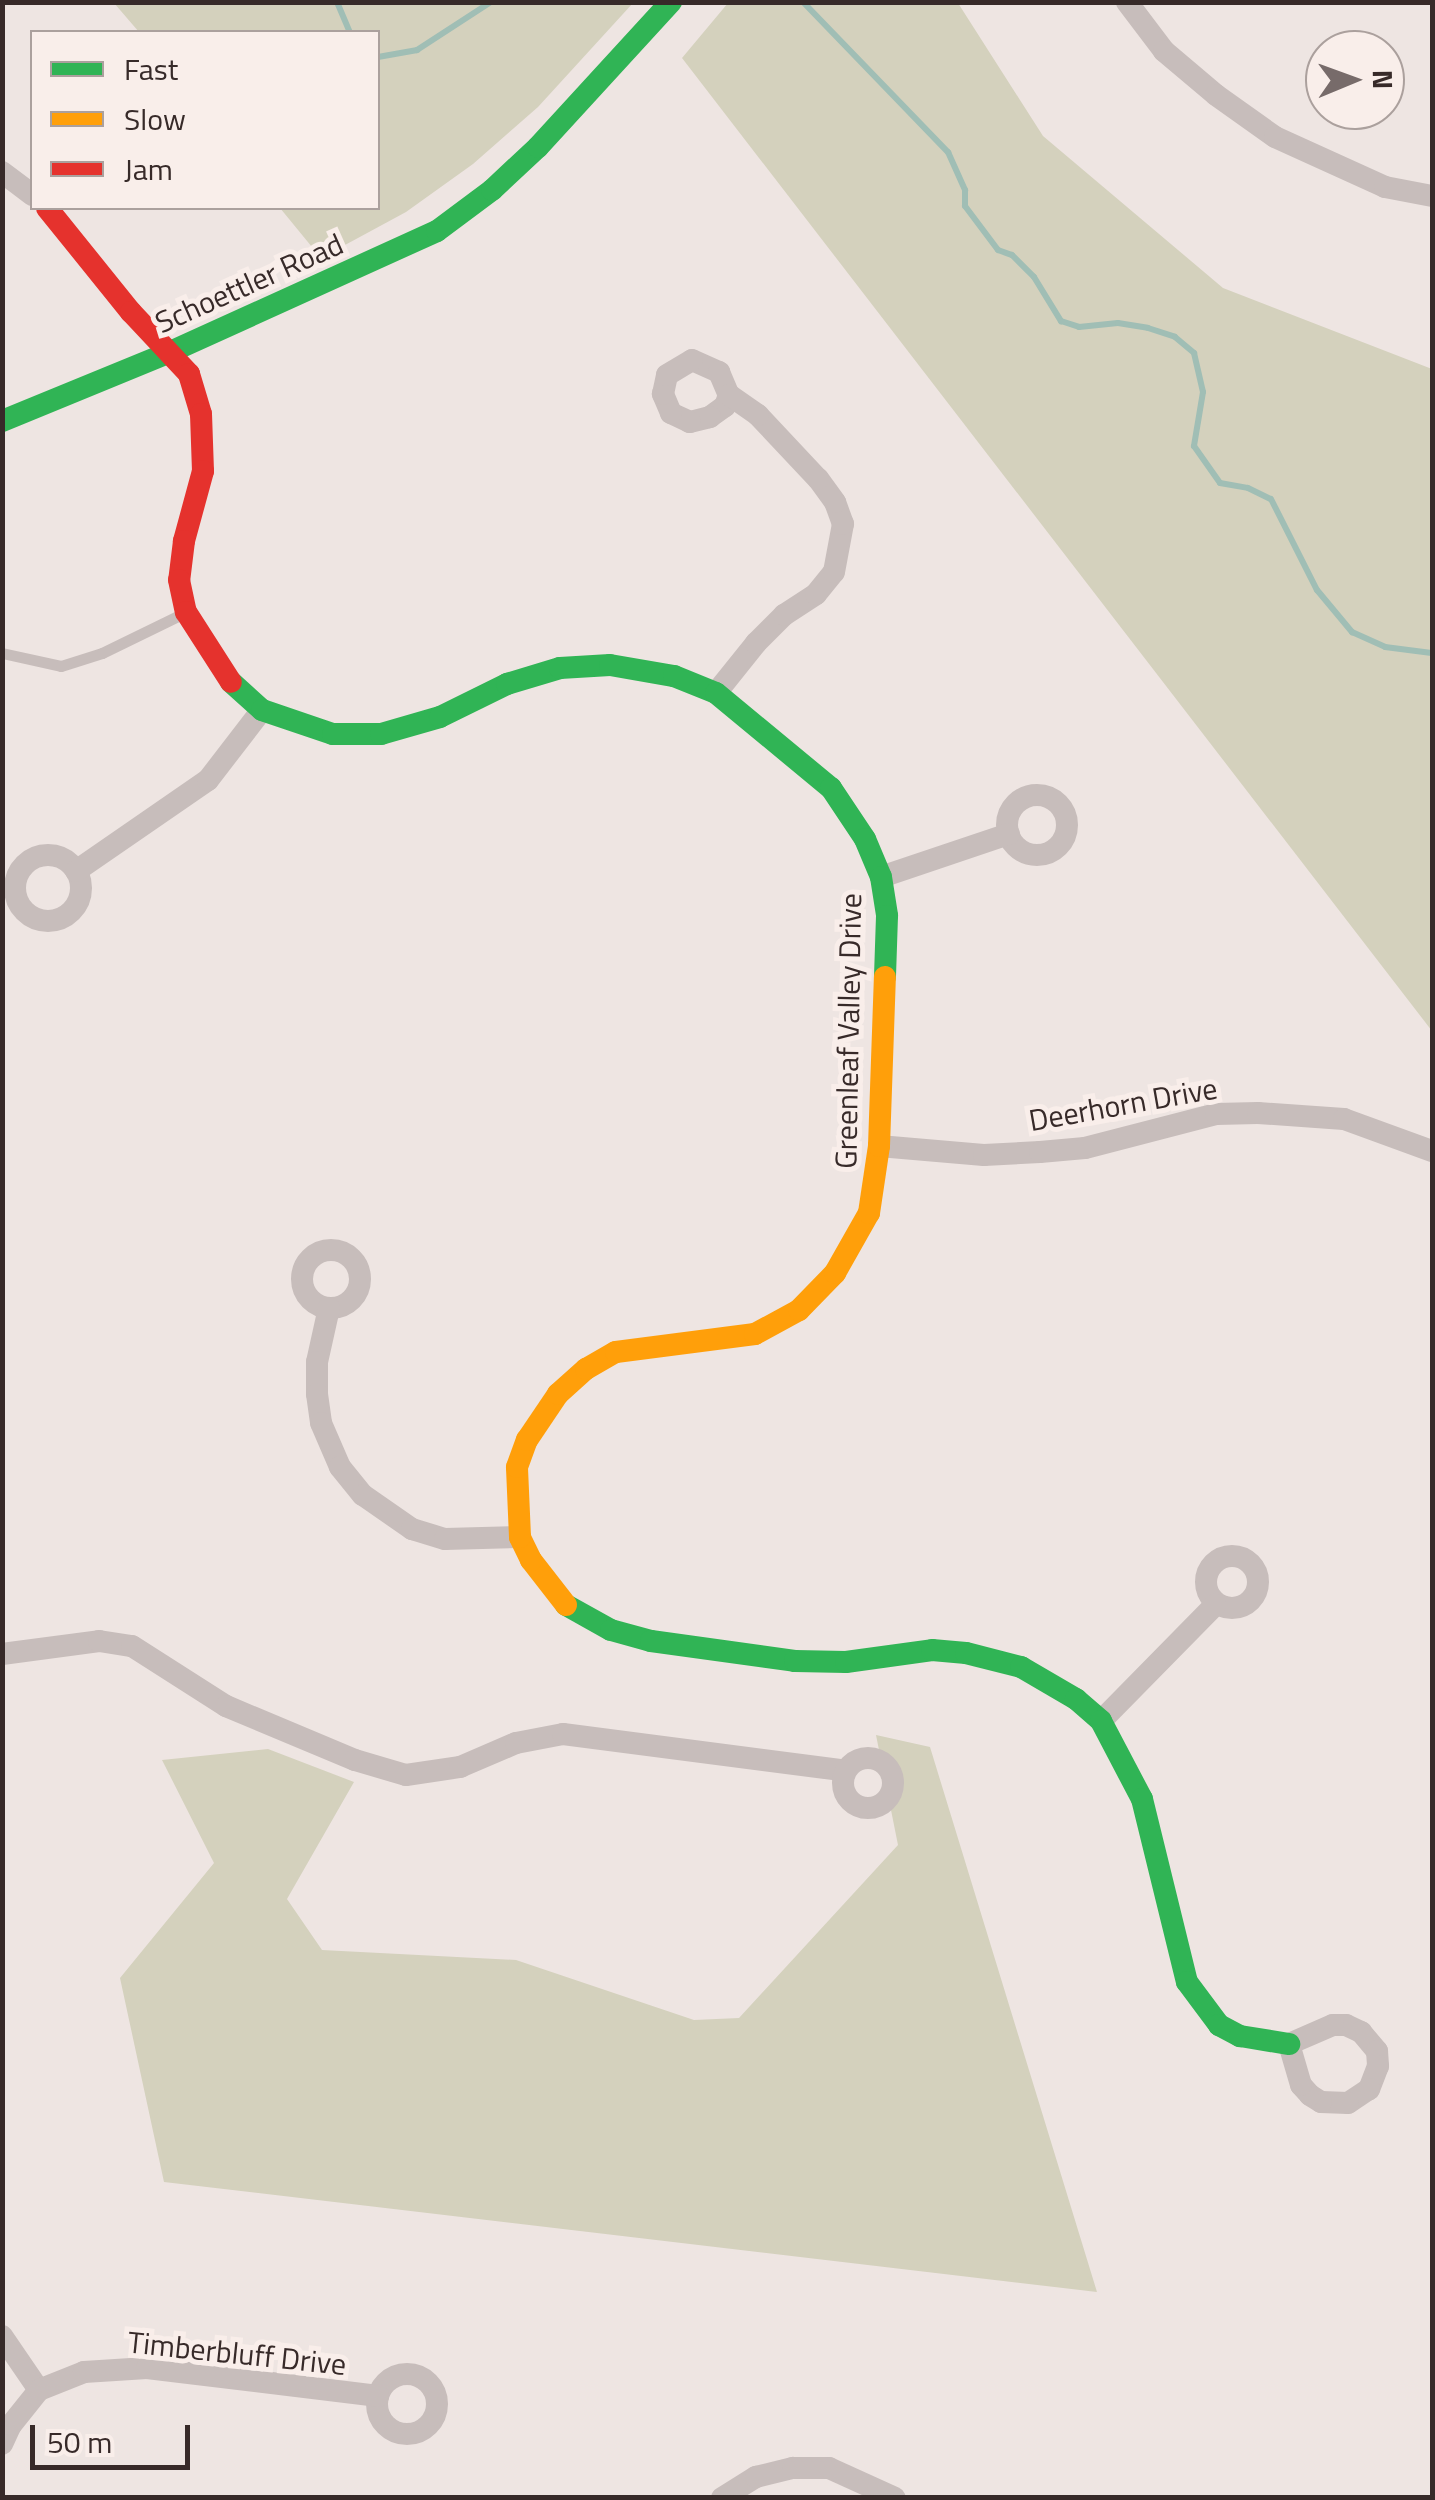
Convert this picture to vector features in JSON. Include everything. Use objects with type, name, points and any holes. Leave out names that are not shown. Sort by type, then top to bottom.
[{"type":"street","name":"Schoettler Road","points":[[2,421],[168,353],[437,231],[492,190],[538,148],[671,2]]},
{"type":"street","points":[[1127,2],[1164,51],[1216,96],[1275,137],[1385,187],[1432,196]]},
{"type":"street","points":[[2,172],[30,193]]},
{"type":"street","name":"Greenleaf Valley Drive","points":[[49,210],[189,374],[201,414],[203,472],[184,541],[179,580],[186,612],[236,689],[262,710],[333,734],[381,734],[440,716],[507,684],[560,668],[610,665],[674,676],[716,693],[831,788],[865,840],[881,877],[887,916],[879,1146],[869,1213],[835,1273],[800,1310],[755,1334],[616,1352],[586,1368],[558,1394],[527,1440],[517,1468],[520,1537],[532,1560],[567,1606],[611,1630],[651,1641],[795,1660],[846,1662],[932,1650],[966,1652],[1042,1677],[1100,1721],[1142,1798],[1187,1982],[1219,2026],[1240,2036],[1289,2044]]},
{"type":"street","points":[[716,693],[756,643],[784,615],[816,594],[834,572],[843,524],[835,502],[818,480],[758,415],[730,395]]},
{"type":"street","points":[[76,871],[208,780],[262,710]]},
{"type":"street","points":[[881,877],[1008,834]]},
{"type":"street","name":"Deerhorn Drive","points":[[879,1146],[950,1154],[1040,1152],[1085,1148],[1216,1114],[1258,1113],[1344,1119],[1432,1151]]},
{"type":"street","points":[[329,1308],[317,1362],[317,1394],[321,1423],[340,1468],[363,1494],[412,1529],[446,1539],[520,1537]]},
{"type":"street","points":[[1100,1721],[1215,1605]]},
{"type":"street","points":[[2,1654],[98,1641],[132,1646],[226,1706],[355,1760],[406,1775],[460,1767],[516,1743],[564,1734],[846,1771]]},
{"type":"street","points":[[2,2336],[38,2390],[10,2425],[2,2444]]},
{"type":"street","name":"Timberbluff Drive","points":[[38,2390],[84,2372],[147,2368],[378,2396]]},
{"type":"street","points":[[722,2498],[756,2477],[793,2468],[830,2468],[895,2498]]},
{"type":"lane","points":[[2,653],[61,666],[102,653],[186,612]]},
{"type":"shaded area","points":[[114,3],[633,3],[538,107],[473,164],[406,212],[321,258],[282,210],[380,210],[380,30],[137,30]]},
{"type":"shaded area","points":[[728,3],[958,3],[1043,136],[1223,288],[1432,369],[1432,1031],[682,58]]},
{"type":"shaded area","points":[[876,1735],[930,1747],[1097,2292],[164,2182],[120,1978],[214,1863],[162,1760],[268,1749],[354,1782],[287,1899],[322,1950],[516,1960],[694,2020],[739,2018],[898,1845]]},
{"type":"waterway","points":[[337,2],[349,30]]},
{"type":"waterway","points":[[380,57],[417,50],[491,2]]},
{"type":"waterway","points":[[803,2],[948,152],[965,190],[965,206],[998,250],[1012,255],[1034,277],[1061,321],[1079,327],[1118,323],[1148,328],[1175,337],[1194,353],[1203,392],[1194,446],[1220,483],[1248,488],[1271,499],[1317,590],[1352,632],[1385,647],[1432,653]]},
{"type":"traffic: fast","points":[[2,421],[168,353],[437,231],[492,190],[538,147],[671,2]]},
{"type":"traffic: fast","points":[[231,682],[262,710],[333,734],[381,734],[440,717],[507,684],[560,668],[610,665],[674,676],[716,693],[831,788],[865,839],[881,877],[887,916],[885,977]]},
{"type":"traffic: fast","points":[[566,1605],[611,1630],[651,1641],[795,1661],[846,1662],[932,1650],[966,1653],[1021,1667],[1076,1699],[1101,1721],[1142,1799],[1187,1982],[1219,2025],[1240,2036],[1289,2044]]},
{"type":"traffic: slow","points":[[566,1605],[531,1560],[520,1537],[517,1467],[527,1440],[558,1394],[586,1369],[616,1352],[755,1334],[799,1310],[835,1273],[869,1213],[879,1146],[885,977]]},
{"type":"traffic: jam","points":[[49,210],[131,312],[189,374],[201,414],[203,471],[184,541],[179,580],[186,612],[231,682]]}]
